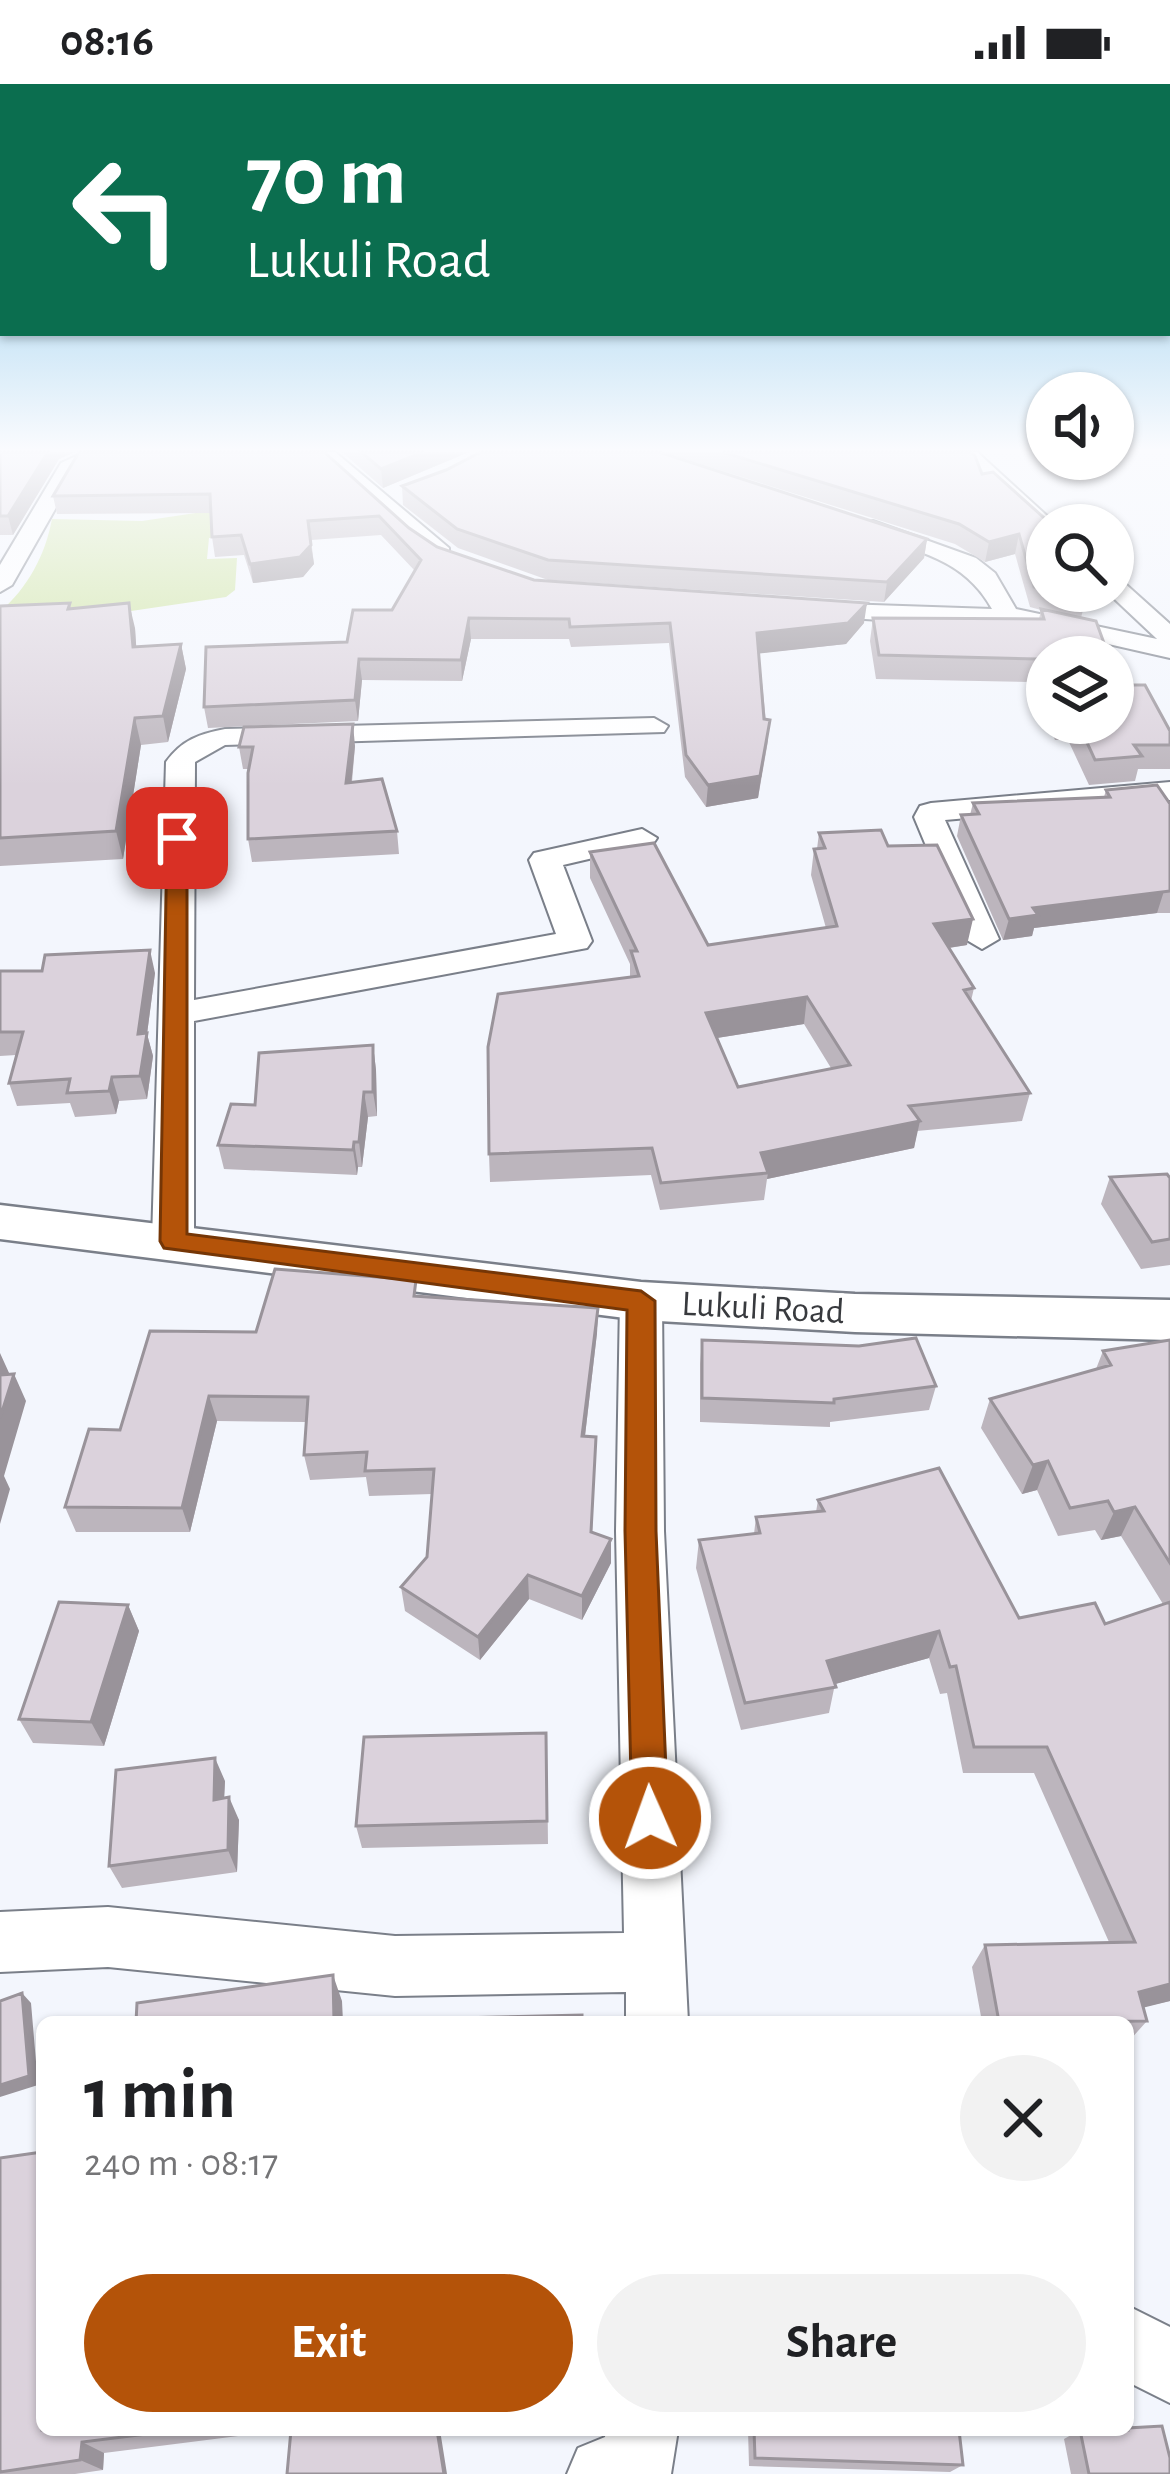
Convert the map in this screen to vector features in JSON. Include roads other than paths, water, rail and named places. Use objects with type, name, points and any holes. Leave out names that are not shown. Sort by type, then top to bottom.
[{"type":"street","points":[[466,564],[470,566]]},
{"type":"street","points":[[969,564],[988,578],[1007,614]]},
{"type":"street","points":[[1134,605],[1170,638]]},
{"type":"street","points":[[798,609],[970,619],[1007,614],[1170,650]]},
{"type":"street","points":[[173,1241],[180,762],[198,743],[225,737],[654,726]]},
{"type":"street","points":[[982,939],[929,817],[931,812],[1170,791]]},
{"type":"street","points":[[175,1014],[574,941],[545,860],[642,838]]},
{"type":"street","name":"Lukuli Road","points":[[0,1222],[641,1301],[855,1313],[1170,1320]]},
{"type":"street","points":[[641,1301],[640,1531],[657,2016]]},
{"type":"street","points":[[0,1942],[108,1937],[395,1966],[655,1962]]},
{"type":"street","points":[[1134,2346],[1170,2368]]}]
